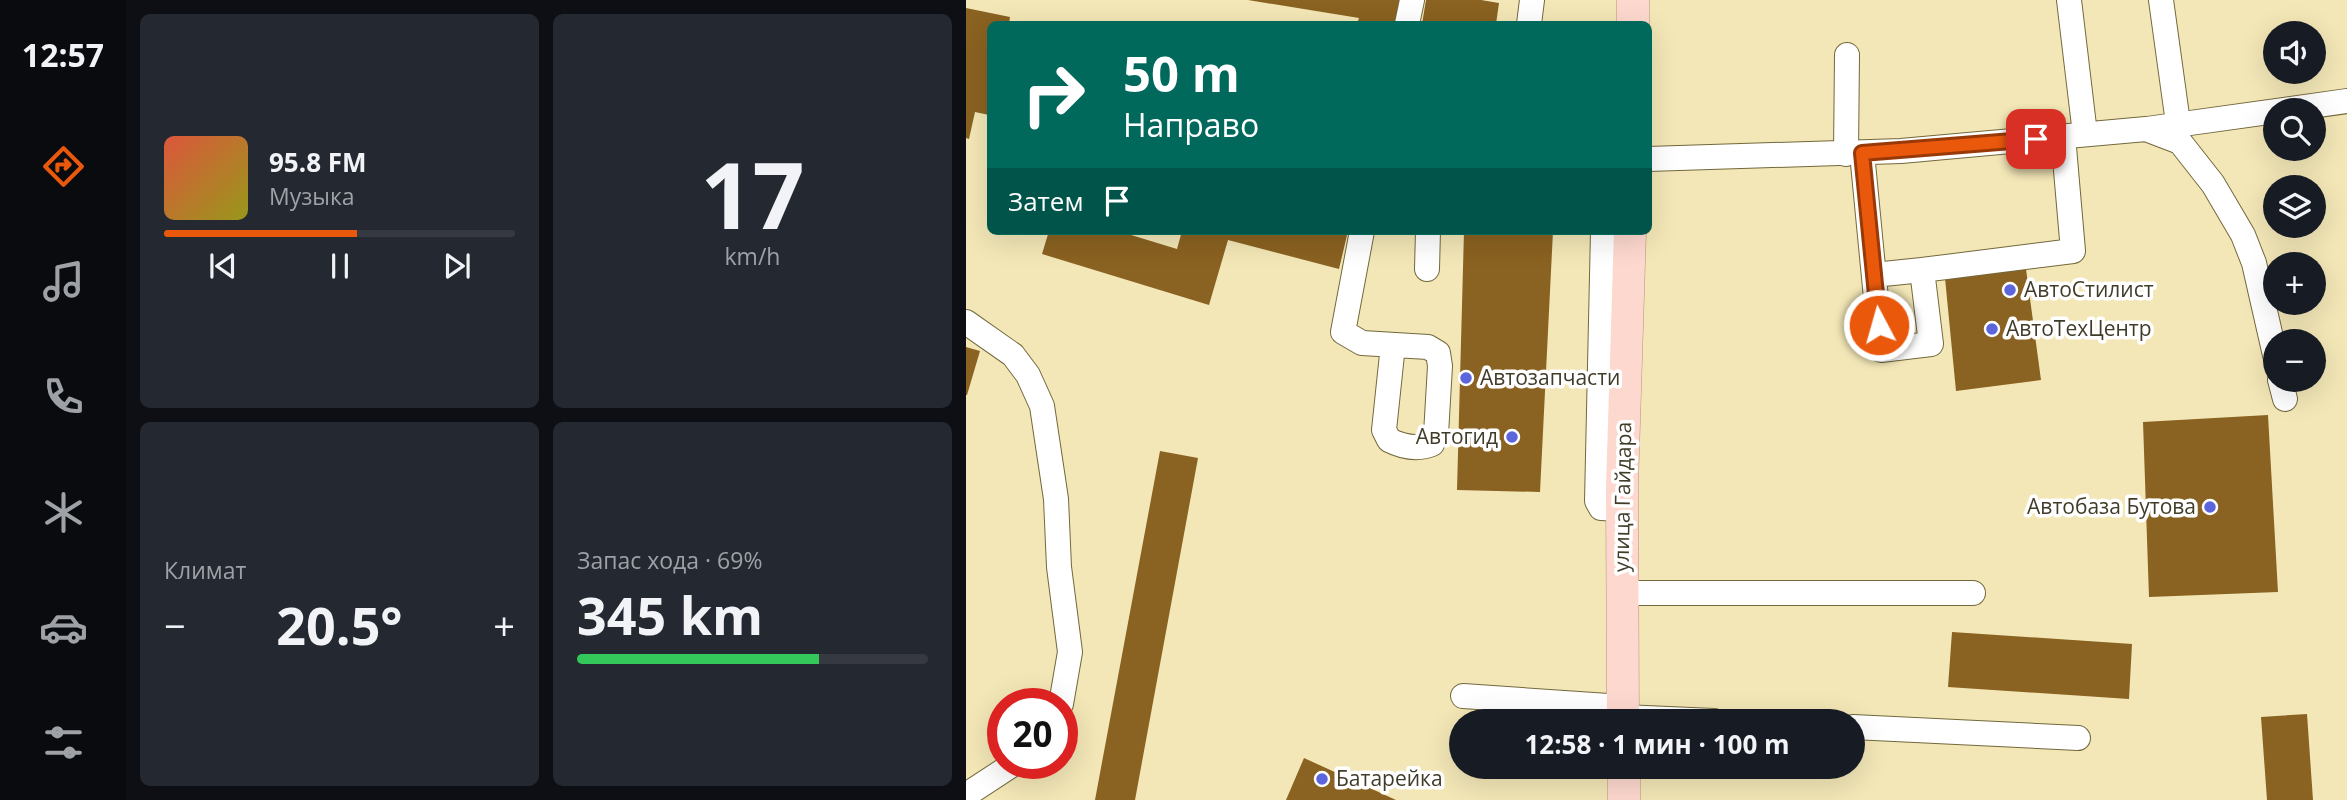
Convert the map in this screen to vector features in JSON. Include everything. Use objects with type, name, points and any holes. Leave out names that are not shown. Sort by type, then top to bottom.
[{"type":"main road","points":[[1633,0],[1633,21]]},
{"type":"main road","name":"улица Гайдара","points":[[1616,237],[1611,423],[1622,509],[1623,709]]},
{"type":"main road","points":[[1624,779],[1624,800]]},
{"type":"street","points":[[1408,21],[1412,0]]},
{"type":"street","points":[[1530,21],[1532,0]]},
{"type":"street","points":[[1874,275],[2073,251],[2074,135],[2069,0]]},
{"type":"street","points":[[2161,0],[2178,123]]},
{"type":"street","points":[[1847,55],[1854,153],[1874,275],[1881,350],[1931,344],[1922,270]]},
{"type":"street","points":[[1652,159],[1854,153],[2074,135],[2146,129],[2347,101]]},
{"type":"street","points":[[2146,129],[2180,142],[2213,184],[2237,224],[2254,262],[2269,329]]},
{"type":"street","points":[[1361,235],[1343,332],[1362,343],[1393,345]]},
{"type":"street","points":[[1427,269],[1428,235]]},
{"type":"street","points":[[966,322],[1013,355],[1028,375],[1042,406],[1056,499],[1059,567],[1070,652],[1063,688]]},
{"type":"street","points":[[1622,593],[1973,593]]},
{"type":"street","points":[[1464,696],[1573,709]]},
{"type":"street","points":[[1865,728],[2078,738]]},
{"type":"street","points":[[966,795],[990,779]]},
{"type":"building","points":[[1248,0],[1402,0],[1397,21],[1358,21],[1359,18]]},
{"type":"building","points":[[1426,0],[1481,0],[1499,3],[1496,21],[1422,21]]},
{"type":"building","points":[[966,8],[1010,17],[1009,21],[987,21],[987,115],[975,112],[969,139],[966,138]]},
{"type":"building","points":[[1048,235],[1131,235],[1177,249],[1181,235],[1347,235],[1339,269],[1228,240],[1209,305],[1042,254]]},
{"type":"building","points":[[1464,235],[1553,235],[1540,492],[1457,490]]},
{"type":"building","name":"АвтоТехЦентр","points":[[2026,269],[2041,380],[1956,391],[1945,278]]},
{"type":"building","points":[[966,347],[980,351],[967,395],[966,395]]},
{"type":"building","name":"Автобаза Бутова","points":[[2268,415],[2278,592],[2149,597],[2143,422]]},
{"type":"building","points":[[1160,451],[1198,458],[1135,800],[1095,800]]},
{"type":"building","points":[[1952,632],[2132,644],[2129,699],[1948,687]]},
{"type":"building","points":[[2307,714],[2313,800],[2267,800],[2261,717]]},
{"type":"building","name":"Батарейка","points":[[1304,758],[1396,800],[1286,800]]},
{"type":"place","name":"АвтоСтилист","points":[[2010,290]]},
{"type":"place","name":"АвтоТехЦентр","points":[[1992,329]]},
{"type":"place","name":"Автозапчасти","points":[[1466,378]]},
{"type":"place","name":"Автогид","points":[[1512,437]]},
{"type":"place","name":"Автобаза Бутова","points":[[2210,507]]},
{"type":"place","name":"Батарейка","points":[[1322,779]]},
{"type":"route","points":[[1879,325],[1862,153],[2036,139]]}]
